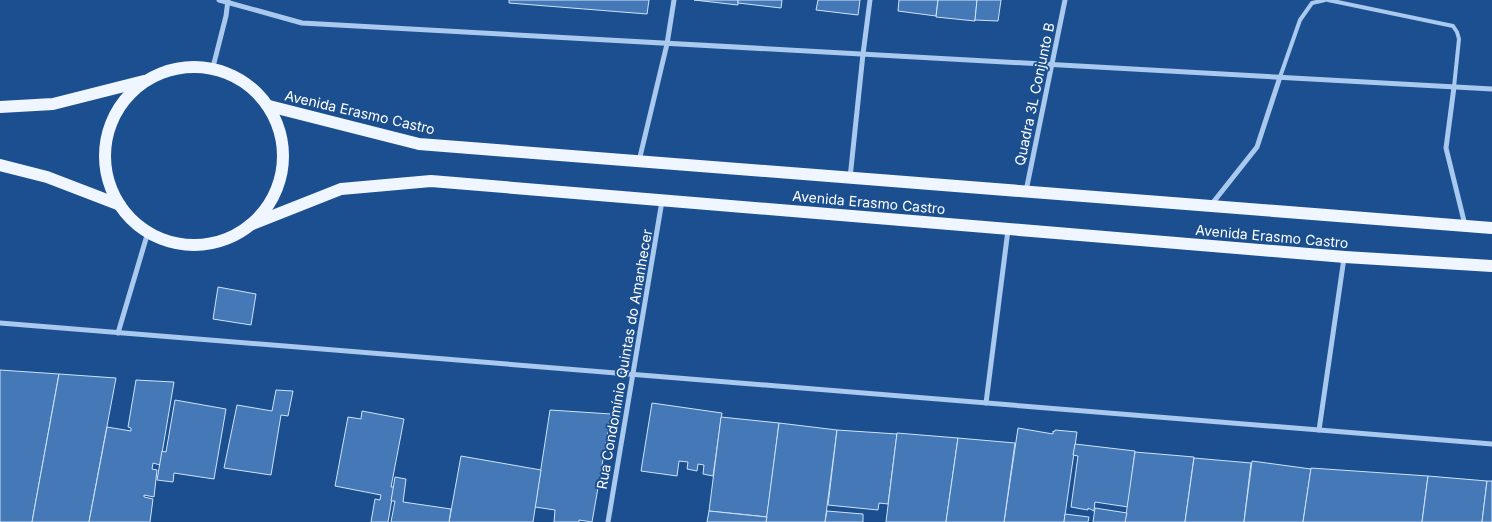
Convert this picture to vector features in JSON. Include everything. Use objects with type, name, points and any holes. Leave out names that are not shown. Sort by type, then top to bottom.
[{"type":"main road","points":[[0,107],[53,104],[144,81],[177,68],[213,68],[234,75],[254,88],[269,106],[282,136],[283,169],[271,201],[250,225],[226,239],[200,245],[173,243],[148,232],[120,205],[47,177],[0,165]]},
{"type":"main road","points":[[120,205],[107,173],[107,138],[120,106],[144,81]]},
{"type":"main road","name":"Avenida Erasmo Castro","points":[[269,106],[419,144],[1492,228]]},
{"type":"main road","name":"Avenida Erasmo Castro","points":[[250,225],[341,188],[431,181],[1344,257],[1492,266]]},
{"type":"street","points":[[219,0],[302,23],[1492,89]]},
{"type":"street","points":[[639,161],[667,44],[674,0]]},
{"type":"street","points":[[850,178],[870,0]]},
{"type":"street","name":"Quadra 3L Conjunto B","points":[[1026,192],[1065,0]]},
{"type":"street","points":[[213,68],[228,1]]},
{"type":"street","points":[[1210,206],[1257,147],[1280,77]]},
{"type":"street","points":[[1454,87],[1446,148],[1465,226]]},
{"type":"street","name":"Rua Condomínio Quintas do Amanhecer","points":[[608,522],[662,201]]},
{"type":"street","points":[[986,403],[1008,229]]},
{"type":"street","points":[[118,333],[148,232]]},
{"type":"street","points":[[1319,430],[1344,257]]},
{"type":"street","points":[[0,323],[1492,444]]},
{"type":"lane","points":[[1280,77],[1300,20],[1312,3],[1326,0],[1453,26],[1459,39],[1454,87]]},
{"type":"building","points":[[509,0],[649,0],[647,14],[509,3]]},
{"type":"building","points":[[694,0],[738,0],[738,5]]},
{"type":"building","points":[[738,0],[782,0],[781,8],[738,3]]},
{"type":"building","points":[[818,0],[860,0],[858,15],[816,10]]},
{"type":"building","points":[[899,0],[938,0],[936,16],[898,11]]},
{"type":"building","points":[[938,0],[977,0],[975,21],[936,17]]},
{"type":"building","points":[[977,0],[1001,0],[998,21],[975,20]]},
{"type":"building","points":[[218,287],[256,294],[251,325],[213,319]]},
{"type":"building","points":[[0,370],[59,374],[32,522],[0,522]]},
{"type":"building","points":[[59,374],[116,378],[89,522],[32,522]]},
{"type":"building","points":[[136,380],[174,382],[160,465],[153,463],[152,469],[157,470],[154,497],[144,495],[144,497],[153,499],[150,522],[89,522],[107,427],[131,431],[131,428],[128,427]]},
{"type":"building","points":[[276,390],[293,391],[288,416],[281,415],[271,475],[224,468],[237,405],[272,411]]},
{"type":"building","points":[[175,400],[226,409],[214,479],[174,473],[173,482],[157,480],[162,451],[166,452]]},
{"type":"building","points":[[652,403],[722,413],[713,476],[703,474],[704,465],[698,464],[697,471],[687,469],[688,462],[679,461],[677,476],[641,471]]},
{"type":"building","points":[[550,410],[611,414],[592,522],[579,520],[579,522],[554,522],[555,510],[535,507]]},
{"type":"building","points":[[362,411],[404,419],[391,487],[394,487],[388,522],[371,522],[375,499],[380,500],[381,495],[335,486],[348,417],[361,419]]},
{"type":"building","points":[[721,417],[779,423],[767,517],[709,511]]},
{"type":"building","points":[[779,423],[837,430],[825,522],[766,522]]},
{"type":"building","points":[[1018,428],[1053,434],[1055,430],[1077,432],[1064,522],[1004,522]]},
{"type":"building","points":[[837,430],[897,434],[888,504],[879,503],[878,510],[828,505]]},
{"type":"building","points":[[897,433],[958,438],[946,522],[886,522]]},
{"type":"building","points":[[958,438],[1015,443],[1004,522],[946,522]]},
{"type":"building","points":[[1075,444],[1135,451],[1128,507],[1095,502],[1094,511],[1088,508],[1088,510],[1071,507],[1078,456],[1073,455]]},
{"type":"building","points":[[1135,452],[1194,457],[1185,522],[1125,522]]},
{"type":"building","points":[[461,456],[541,470],[533,522],[449,522]]},
{"type":"building","points":[[1194,458],[1251,463],[1244,522],[1185,522]]},
{"type":"building","points":[[1252,461],[1311,469],[1303,522],[1244,522]]},
{"type":"building","points":[[1311,468],[1428,476],[1422,522],[1303,522]]},
{"type":"building","points":[[1428,476],[1487,481],[1482,522],[1422,522]]},
{"type":"building","points":[[395,477],[406,479],[403,502],[451,509],[449,522],[391,522],[395,501],[391,501]]},
{"type":"building","points":[[1487,481],[1492,481],[1492,522],[1482,522]]},
{"type":"building","points":[[1095,508],[1127,513],[1125,522],[1093,522]]},
{"type":"building","points":[[709,511],[767,517],[766,522],[707,522]]},
{"type":"building","points":[[827,511],[863,514],[863,522],[825,522]]},
{"type":"building","points":[[1065,514],[1089,517],[1088,522],[1064,522]]}]
